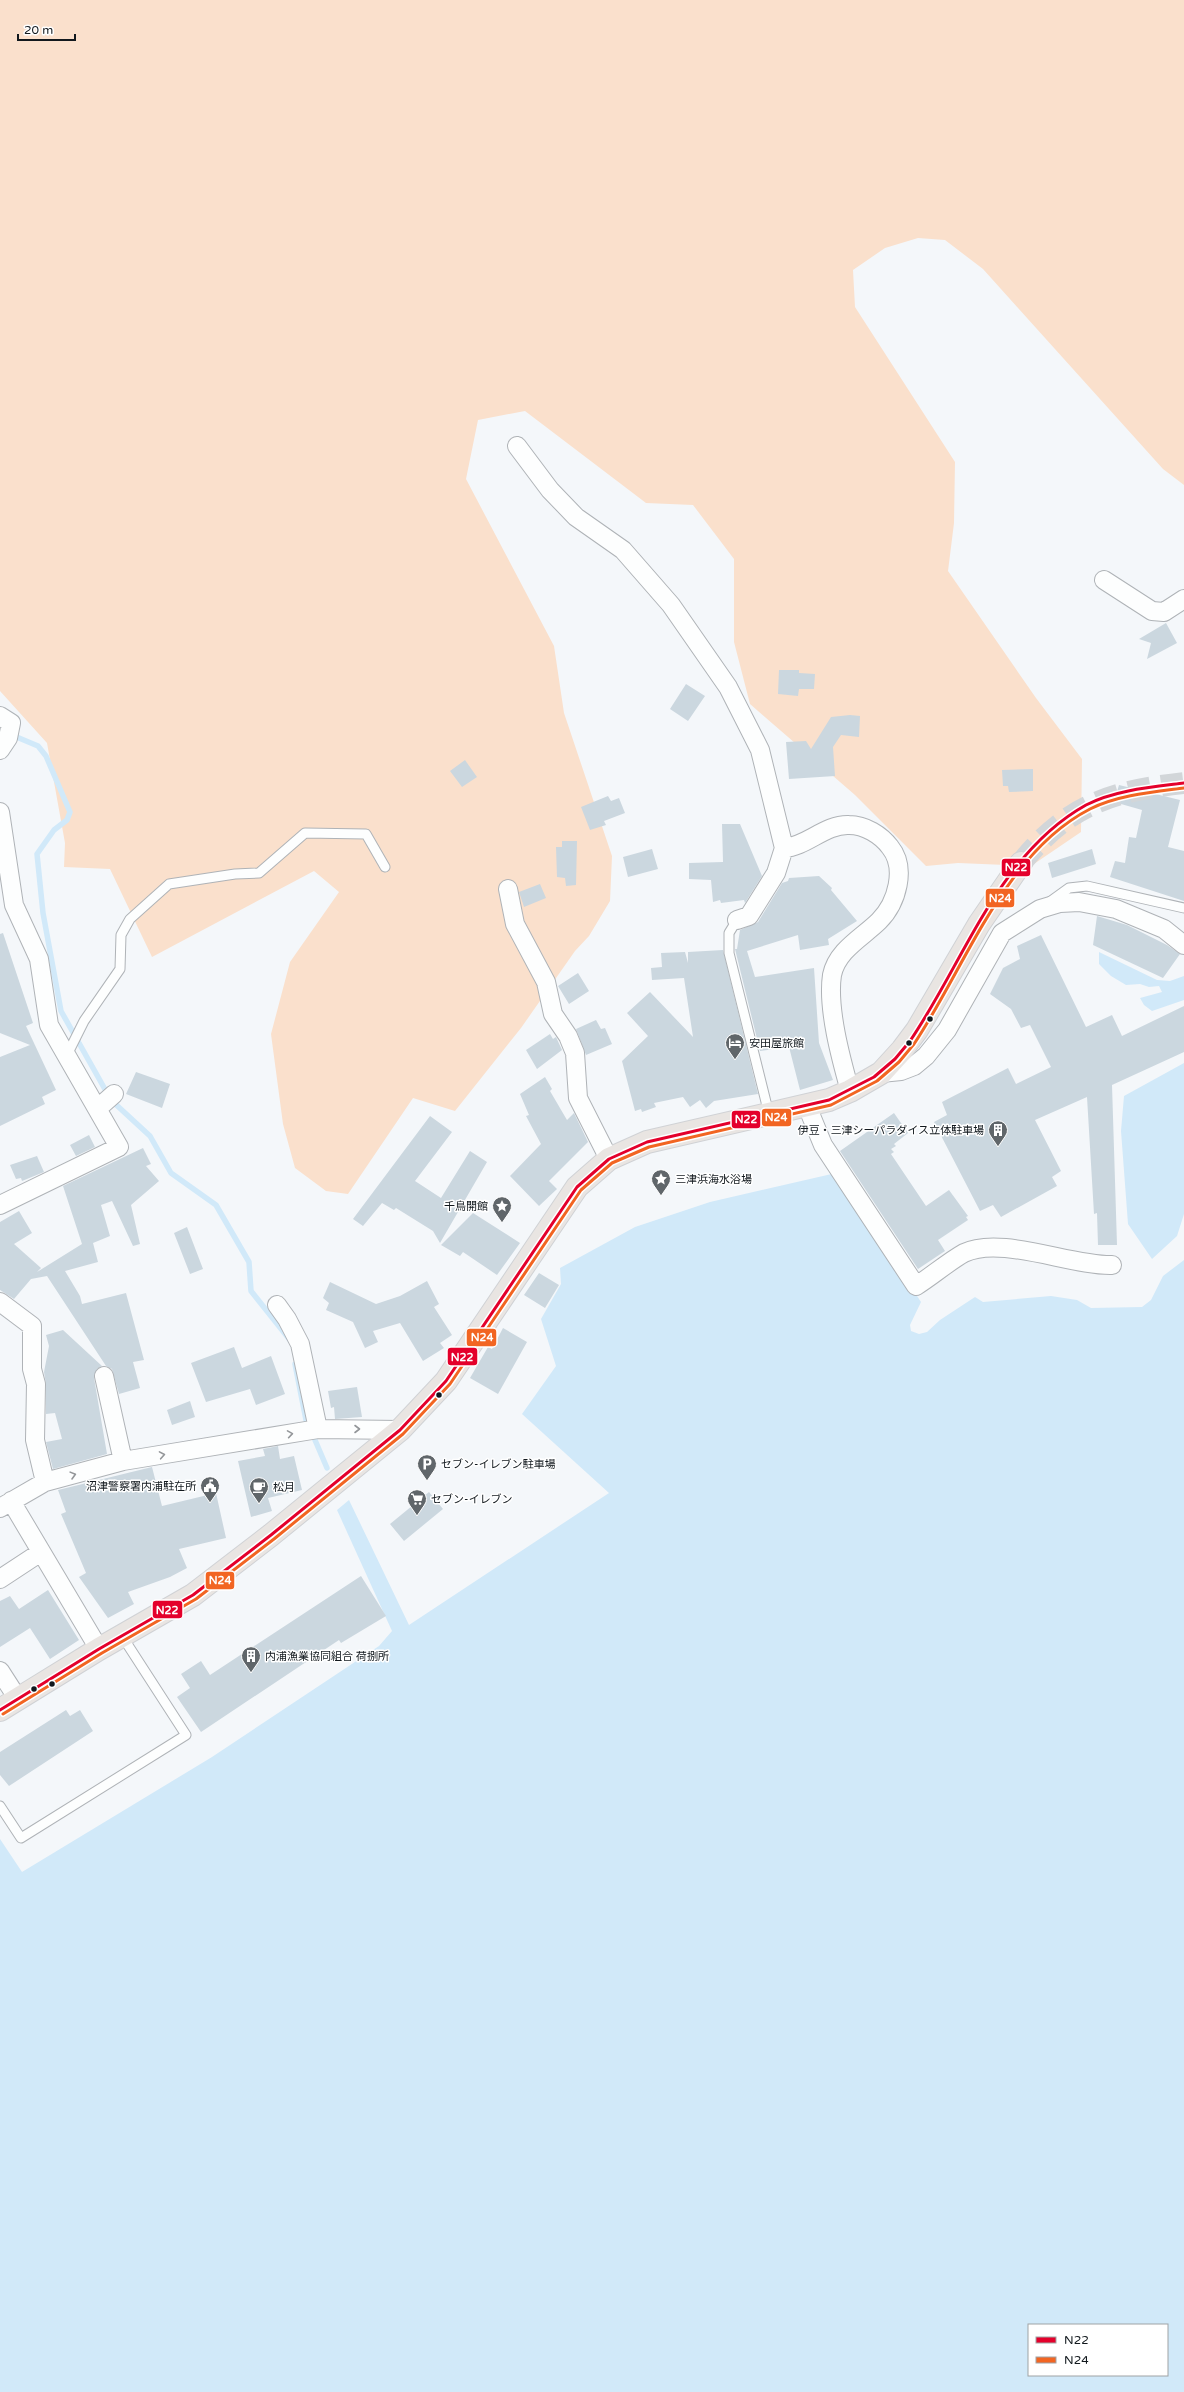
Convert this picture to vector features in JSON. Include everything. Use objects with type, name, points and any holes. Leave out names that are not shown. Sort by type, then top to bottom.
[{"type":"main road","points":[[0,1710],[99,1649],[193,1594],[271,1535],[400,1430],[446,1381],[577,1187],[609,1159],[664,1137],[807,1106],[850,1091],[881,1073],[917,1030],[979,924],[1021,863]]},
{"type":"street","points":[[517,446],[550,490],[576,517],[624,550],[671,605],[728,687],[760,750],[784,848],[776,873],[749,916],[737,920]]},
{"type":"street","points":[[1104,580],[1152,611],[1164,612],[1184,599]]},
{"type":"street","points":[[0,812],[14,905],[39,959],[48,1025],[99,1108],[119,1147],[0,1205]]},
{"type":"street","points":[[784,848],[791,847],[826,830],[848,825],[862,827],[882,837],[894,852],[900,865],[899,882],[880,920],[860,936],[839,959],[832,974],[834,1015],[850,1091]]},
{"type":"street","points":[[508,889],[515,924],[546,982],[553,1014],[568,1036],[575,1053],[578,1098],[609,1159]]},
{"type":"street","points":[[881,1073],[901,1070],[914,1066],[926,1056],[947,1030],[1002,933],[1040,909],[1060,903],[1079,902],[1116,909],[1164,929],[1184,944]]},
{"type":"street","points":[[99,1108],[114,1094]]},
{"type":"street","points":[[807,1106],[823,1145],[916,1286],[965,1253],[988,1247],[1020,1251],[1096,1266],[1112,1265]]},
{"type":"street","points":[[0,1302],[32,1326],[32,1369],[36,1384],[35,1440],[45,1482]]},
{"type":"street","points":[[277,1306],[287,1319],[300,1344],[318,1429]]},
{"type":"street","points":[[104,1376],[123,1462]]},
{"type":"street","points":[[99,1649],[41,1552],[6,1504],[45,1482],[123,1462],[318,1429],[400,1430]]},
{"type":"street","points":[[0,1580],[41,1552]]},
{"type":"street","points":[[0,1671],[18,1699]]},
{"type":"lane","points":[[67,1054],[82,1025],[120,969],[121,935],[130,919],[169,884],[235,874],[259,873],[305,833],[366,834],[385,866]]},
{"type":"lane","points":[[1040,909],[1069,888],[1087,886],[1184,908]]},
{"type":"lane","points":[[737,920],[730,933],[729,953],[769,1114]]},
{"type":"lane","points":[[0,1806],[21,1838],[186,1735],[122,1636]]},
{"type":"shaded area","points":[[0,0],[1184,0],[1184,485],[1163,469],[983,269],[945,240],[918,238],[885,248],[853,270],[855,307],[955,462],[954,523],[948,571],[1036,698],[1082,759],[1081,832],[1031,866],[958,863],[926,866],[855,795],[750,704],[734,642],[734,559],[693,505],[646,503],[525,411],[478,420],[466,479],[554,646],[564,713],[612,856],[610,901],[589,936],[575,951],[521,1028],[455,1111],[413,1098],[348,1194],[326,1191],[295,1168],[283,1124],[271,1034],[290,962],[339,892],[314,871],[152,957],[110,869],[64,867],[65,843],[47,743],[0,691]]},
{"type":"water","points":[[1099,952],[1157,980],[1170,981],[1184,976],[1184,1000],[1152,1011],[1144,1005],[1140,998],[1162,992],[1159,986],[1149,987],[1140,984],[1126,985],[1111,976],[1099,964]]},
{"type":"water","points":[[1184,1063],[1184,1214],[1177,1236],[1152,1259],[1128,1224],[1121,1131],[1124,1096]]},
{"type":"water","points":[[836,1173],[921,1302],[910,1325],[911,1331],[919,1334],[927,1332],[940,1320],[975,1297],[983,1302],[1051,1296],[1077,1300],[1091,1308],[1142,1307],[1151,1300],[1163,1276],[1184,1260],[1184,2392],[0,2392],[0,1839],[22,1872],[212,1757],[379,1646],[392,1631],[337,1510],[349,1500],[409,1625],[609,1493],[522,1414],[556,1366],[541,1319],[561,1284],[560,1268],[635,1227],[710,1202]]},
{"type":"building","points":[[1166,623],[1177,643],[1147,659],[1151,643],[1139,639]]},
{"type":"building","points":[[779,670],[799,670],[799,673],[815,674],[814,689],[799,689],[798,696],[778,694]]},
{"type":"building","points":[[686,684],[705,696],[688,721],[670,709]]},
{"type":"building","points":[[850,715],[860,716],[859,737],[841,735],[833,747],[835,776],[789,779],[786,742],[806,741],[811,749],[831,717]]},
{"type":"building","points":[[465,760],[477,777],[462,787],[450,771]]},
{"type":"building","points":[[1033,769],[1033,791],[1009,792],[1008,786],[1003,786],[1002,770]]},
{"type":"building","points":[[1119,785],[1180,800],[1168,847],[1184,851],[1184,901],[1110,877],[1115,861],[1125,863],[1129,837],[1136,838],[1142,810],[1114,802]]},
{"type":"building","points":[[608,796],[611,801],[619,798],[625,813],[604,821],[606,825],[590,830],[581,807]]},
{"type":"building","points":[[722,824],[740,824],[762,876],[745,903],[744,900],[721,903],[720,900],[713,902],[711,880],[689,879],[689,863],[723,862]]},
{"type":"building","points":[[562,841],[577,841],[576,885],[566,886],[565,878],[557,877],[556,847],[562,847]]},
{"type":"building","points":[[652,849],[658,869],[628,877],[623,857]]},
{"type":"building","points":[[1092,849],[1096,864],[1052,878],[1048,863]]},
{"type":"building","points":[[819,876],[832,888],[831,890],[857,921],[828,939],[829,945],[800,950],[798,935],[747,951],[755,977],[814,968],[819,1043],[833,1080],[800,1090],[789,1047],[760,1051],[735,949],[737,949],[740,930],[758,922],[782,883],[788,881],[789,878]]},
{"type":"building","points":[[540,884],[546,898],[524,907],[519,892]]},
{"type":"building","points":[[1097,916],[1127,925],[1167,945],[1180,954],[1163,978],[1093,945]]},
{"type":"building","points":[[3,933],[33,1023],[26,1026],[56,1090],[42,1097],[45,1104],[0,1126],[0,1057],[30,1045],[0,1033],[0,934]]},
{"type":"building","points":[[1041,935],[1086,1027],[1112,1015],[1122,1036],[1184,1006],[1184,1052],[1112,1085],[1117,1245],[1098,1245],[1097,1213],[1094,1214],[1087,1097],[1035,1120],[1061,1171],[1052,1177],[1057,1186],[1001,1217],[993,1205],[980,1211],[934,1122],[947,1115],[942,1102],[1008,1068],[1016,1084],[1051,1067],[1030,1025],[1021,1028],[1011,1009],[990,994],[1003,968],[1020,959],[1017,946]]},
{"type":"building","points":[[723,950],[758,1094],[714,1101],[706,1108],[700,1100],[690,1107],[683,1097],[654,1103],[656,1107],[642,1112],[641,1109],[635,1111],[622,1061],[648,1036],[627,1013],[650,992],[693,1037],[684,978],[652,980],[651,968],[662,967],[661,953],[685,952],[688,963],[688,952]]},
{"type":"building","points":[[578,973],[589,991],[569,1004],[558,986]]},
{"type":"building","points":[[596,1020],[601,1029],[605,1028],[612,1044],[586,1055],[576,1029]]},
{"type":"building","points":[[550,1034],[553,1039],[556,1037],[562,1050],[537,1069],[526,1050]]},
{"type":"building","points":[[136,1072],[170,1084],[162,1108],[126,1094]]},
{"type":"building","points":[[545,1077],[552,1089],[550,1091],[567,1120],[574,1113],[588,1142],[549,1181],[557,1189],[539,1206],[510,1176],[541,1144],[526,1116],[529,1115],[520,1094]]},
{"type":"building","points":[[894,1113],[908,1133],[894,1144],[896,1146],[891,1149],[894,1152],[891,1154],[926,1206],[949,1190],[968,1216],[966,1217],[968,1220],[938,1240],[945,1251],[918,1269],[840,1151]]},
{"type":"building","points":[[430,1116],[452,1132],[415,1181],[441,1198],[470,1151],[487,1162],[440,1243],[433,1231],[396,1208],[394,1210],[382,1203],[363,1226],[353,1219]]},
{"type":"building","points":[[89,1135],[95,1147],[76,1156],[70,1145]]},
{"type":"building","points":[[143,1148],[151,1164],[146,1166],[159,1181],[131,1205],[140,1244],[133,1246],[112,1201],[101,1205],[110,1236],[93,1243],[98,1262],[65,1271],[80,1296],[82,1304],[126,1293],[144,1360],[133,1362],[140,1388],[119,1394],[112,1369],[106,1366],[47,1276],[31,1279],[14,1299],[0,1290],[0,1222],[19,1211],[32,1233],[14,1244],[41,1268],[37,1272],[82,1244],[63,1186]]},
{"type":"building","points":[[37,1156],[44,1172],[22,1181],[21,1178],[16,1179],[10,1165]]},
{"type":"building","points":[[473,1213],[520,1243],[497,1275],[463,1252],[460,1256],[441,1245]]},
{"type":"building","points":[[187,1227],[203,1269],[190,1274],[174,1233]]},
{"type":"building","points":[[539,1273],[559,1285],[545,1308],[524,1295]]},
{"type":"building","points":[[427,1281],[439,1304],[434,1307],[452,1335],[440,1343],[444,1348],[423,1361],[400,1323],[373,1331],[378,1342],[365,1348],[353,1322],[326,1310],[329,1303],[323,1298],[330,1282],[376,1304],[400,1296]]},
{"type":"building","points":[[503,1328],[527,1342],[498,1394],[470,1378],[488,1347],[492,1349]]},
{"type":"building","points":[[63,1330],[102,1366],[97,1369],[94,1378],[107,1454],[53,1469],[46,1442],[62,1439],[55,1413],[46,1414],[46,1384],[44,1372],[49,1346],[46,1335]]},
{"type":"building","points":[[234,1347],[242,1368],[271,1356],[285,1394],[256,1405],[250,1389],[206,1402],[191,1363]]},
{"type":"building","points":[[357,1387],[362,1417],[335,1419],[334,1407],[331,1408],[328,1391]]},
{"type":"building","points":[[190,1401],[195,1417],[172,1425],[167,1410]]},
{"type":"building","points":[[278,1446],[280,1459],[294,1456],[302,1490],[268,1498],[272,1511],[251,1517],[238,1461],[265,1456],[263,1449]]},
{"type":"building","points":[[152,1467],[162,1506],[216,1493],[226,1538],[179,1549],[187,1568],[170,1577],[128,1592],[134,1604],[108,1618],[79,1577],[86,1573],[61,1514],[66,1512],[58,1490]]},
{"type":"building","name":"セブン-イレブン","points":[[429,1492],[443,1509],[404,1541],[390,1524]]},
{"type":"building","name":"内浦漁業協同組合 荷捌所","points":[[361,1576],[386,1616],[341,1643],[339,1640],[201,1732],[177,1697],[190,1688],[181,1674],[201,1661],[210,1675]]},
{"type":"building","points":[[48,1590],[79,1640],[50,1659],[30,1628],[0,1647],[0,1601],[10,1596],[19,1609]]},
{"type":"building","points":[[66,1710],[70,1716],[80,1710],[93,1731],[9,1786],[0,1775],[0,1752]]},
{"type":"waterway","points":[[0,730],[38,746],[46,756],[70,812],[67,820],[54,830],[37,854],[43,913],[61,1011],[111,1100],[150,1136],[171,1173],[216,1205],[249,1262],[251,1291],[290,1340]]},
{"type":"waterway","points":[[295,1364],[306,1420]]},
{"type":"waterway","points":[[315,1440],[327,1468]]},
{"type":"tunnel","points":[[1021,863],[1056,827],[1074,814],[1093,804],[1134,791],[1184,783]]},
{"type":"transit line","name":"N22","points":[[0,1710],[99,1649],[193,1595],[271,1535],[400,1430],[446,1381],[577,1187],[609,1159],[647,1142],[829,1100],[874,1077],[895,1059],[910,1041],[985,912],[1006,880],[1029,851],[1055,826],[1086,805],[1097,800],[1134,790],[1184,783]]},
{"type":"transit line","name":"N24","points":[[3,1714],[102,1653],[196,1599],[274,1539],[403,1434],[450,1384],[581,1190],[612,1163],[649,1147],[831,1105],[877,1081],[899,1062],[914,1044],[933,1014],[989,914],[1010,883],[1033,854],[1060,829],[1090,809],[1101,804],[1124,797],[1184,788]]},
{"type":"place","name":"安田屋旅館","points":[[735,1060]]},
{"type":"place","name":"伊豆・三津シーパラダイス立体駐車場","points":[[998,1147]]},
{"type":"place","name":"三津浜海水浴場","points":[[661,1196]]},
{"type":"place","name":"千鳥開館","points":[[502,1223]]},
{"type":"place","name":"セブン-イレブン駐車場","points":[[427,1481]]},
{"type":"place","name":"沼津警察署内浦駐在所","points":[[210,1503]]},
{"type":"place","name":"松月","points":[[259,1504]]},
{"type":"place","name":"セブン-イレブン","points":[[417,1516]]},
{"type":"place","name":"内浦漁業協同組合 荷捌所","points":[[251,1673]]}]
